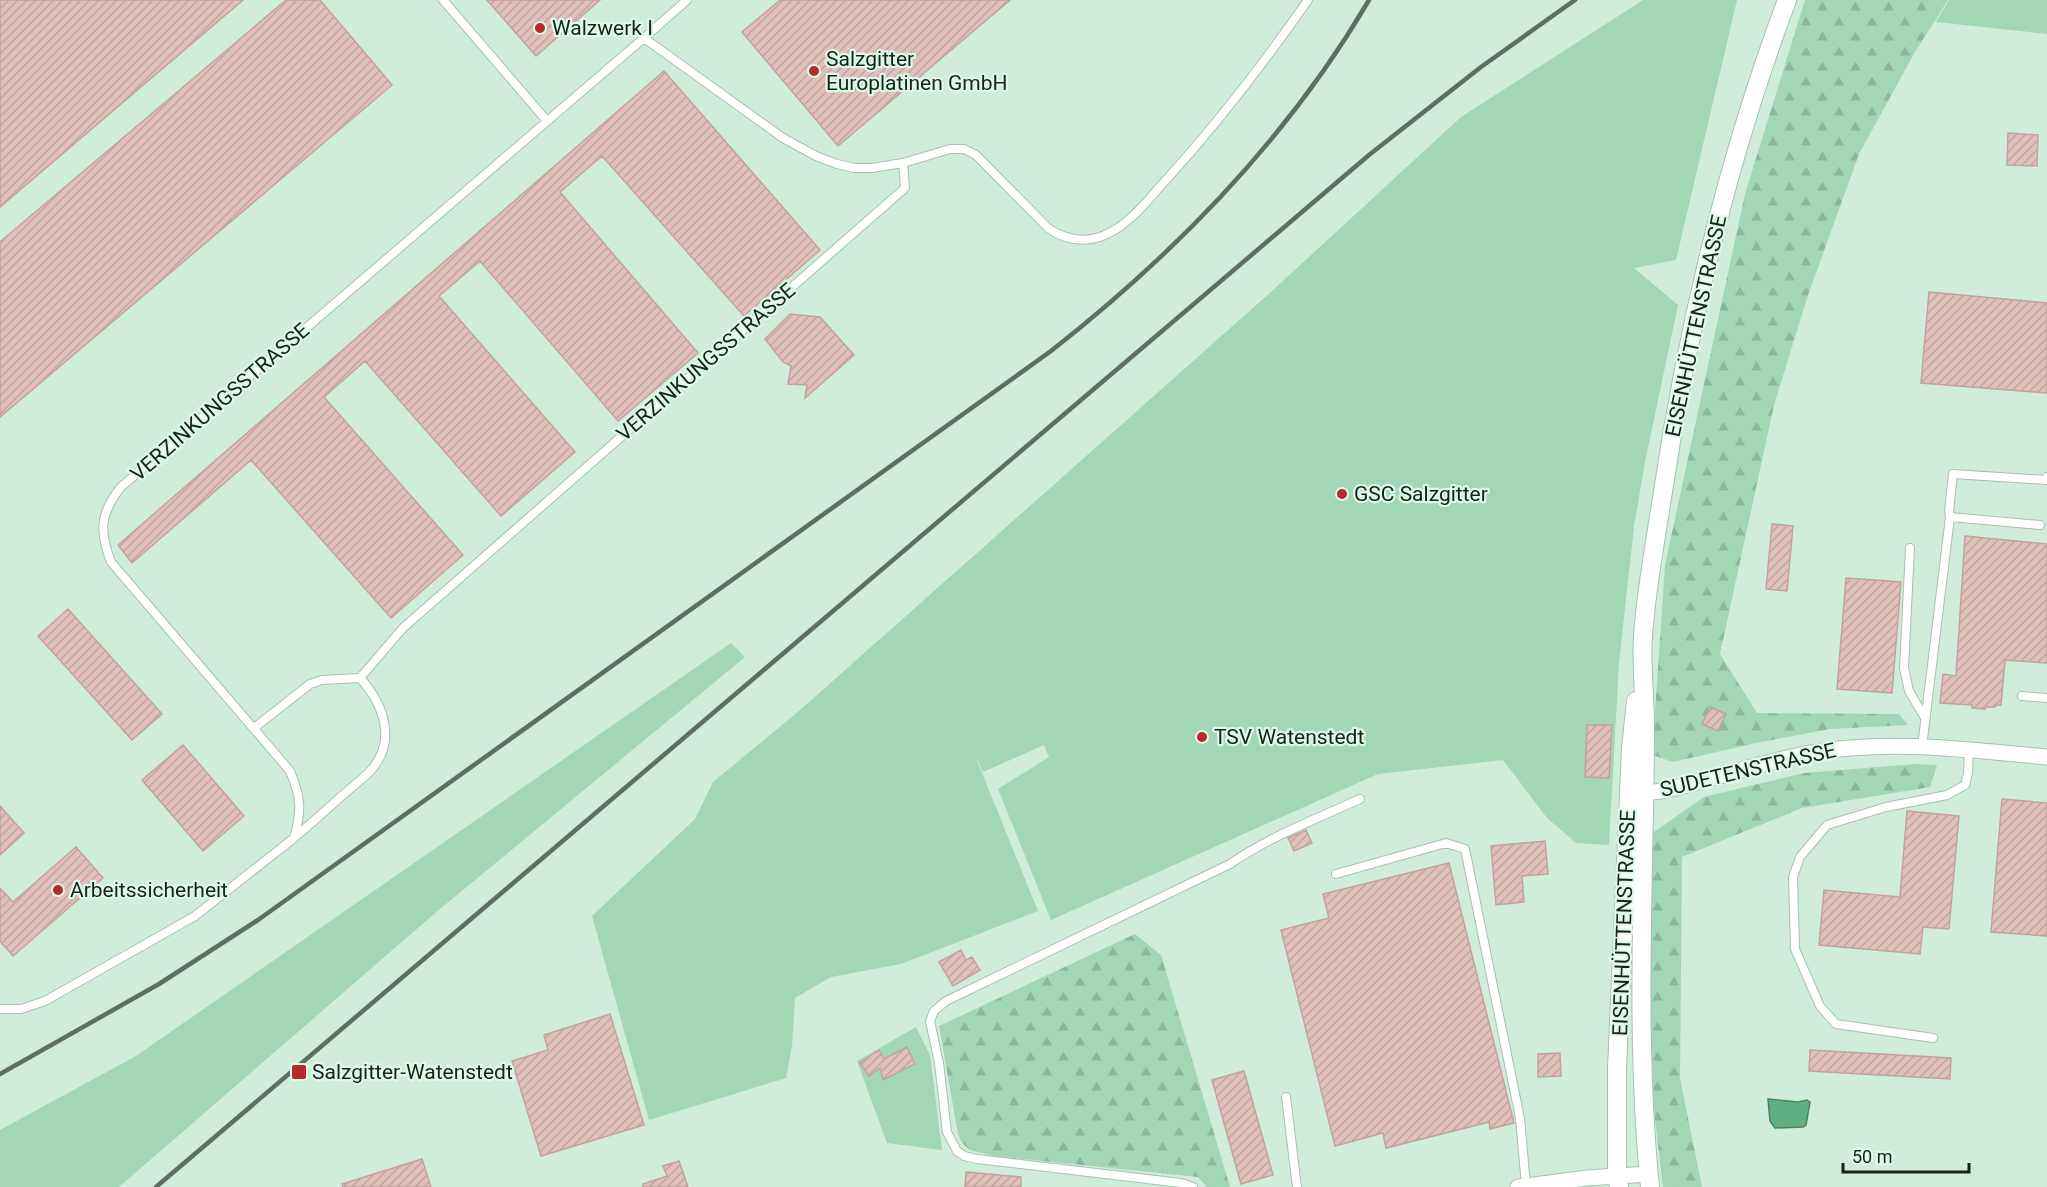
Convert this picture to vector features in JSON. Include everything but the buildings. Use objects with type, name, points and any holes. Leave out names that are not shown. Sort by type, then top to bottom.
[{"type":"street","name":"EISENHÜTTENSTRASSE","points":[[1618,1181],[1617,1069],[1636,793],[1646,726],[1642,661],[1646,612],[1663,492],[1692,333],[1733,166],[1769,47],[1786,0]]},
{"type":"street","name":"SUDETENSTRASSE","points":[[1636,793],[1682,786],[1811,753],[1873,747],[1922,747],[2047,757]]},
{"type":"street","name":"EISENHÜTTENSTRASSE","points":[[1636,793],[1649,1181]]},
{"type":"street","points":[[1522,1186],[1649,1181]]},
{"type":"lane","points":[[443,0],[547,121]]},
{"type":"lane","name":"VERZINKUNGSSTRASSE","points":[[294,838],[300,819],[300,803],[290,771],[111,562],[102,530],[110,500],[121,487],[687,0]]},
{"type":"lane","points":[[644,38],[783,138],[816,156],[854,168],[872,168],[903,163],[950,149],[964,149],[976,155],[1049,229],[1062,237],[1079,240],[1110,233],[1127,221],[1145,203],[1202,140],[1263,65],[1308,0]]},
{"type":"lane","name":"VERZINKUNGSSTRASSE","points":[[360,678],[403,628],[905,188],[903,163]]},
{"type":"lane","points":[[1922,747],[1950,517],[1948,511],[1953,474],[2047,480],[2047,477]]},
{"type":"lane","points":[[1950,517],[2040,525]]},
{"type":"lane","points":[[1910,548],[1904,668],[1909,691],[1925,718]]},
{"type":"lane","points":[[0,1009],[21,1009],[45,1001],[195,916],[294,838],[372,769],[383,751],[386,729],[373,692],[360,678],[322,680],[309,684],[254,728]]},
{"type":"lane","points":[[2022,696],[2047,698]]},
{"type":"lane","points":[[1933,1038],[1836,1024],[1820,1006],[1795,949],[1793,877],[1800,857],[1827,825],[1886,807],[1947,795],[1965,785],[1969,750]]},
{"type":"lane","points":[[1193,1187],[1181,1183],[964,1156],[957,1151],[947,1132],[939,1063],[930,1021],[934,1011],[946,1001],[1230,864],[1253,848],[1280,834],[1360,799]]},
{"type":"lane","points":[[1336,874],[1446,843],[1465,849],[1520,1118],[1522,1186]]},
{"type":"lane","points":[[1286,1097],[1298,1187]]},
{"type":"green space","points":[[1643,0],[1737,0],[1676,260],[1634,268],[1678,305],[1634,526],[1619,663],[1609,845],[1576,843],[1547,818],[1503,760],[1378,774],[1051,920],[998,789],[1049,757],[1044,745],[983,772],[974,753],[1038,911],[901,964],[831,977],[795,998],[792,1046],[786,1078],[649,1120],[592,916],[695,819],[713,782],[799,711],[1272,291],[1461,117]]},
{"type":"green space","points":[[1805,0],[1948,0],[1915,52],[1859,154],[1808,295],[1774,405],[1720,654],[1757,713],[1899,714],[1908,725],[1830,729],[1673,762],[1652,755],[1665,565],[1745,194]]},
{"type":"green space","points":[[1949,0],[2047,0],[2047,34],[1936,22]]},
{"type":"green space","points":[[731,643],[745,657],[434,914],[119,1187],[0,1187],[0,1130],[136,1056]]},
{"type":"green space","points":[[1915,764],[1937,765],[1930,787],[1802,808],[1682,857],[1680,1078],[1702,1187],[1663,1187],[1654,1110],[1646,890],[1648,836],[1704,797],[1804,773]]},
{"type":"green space","points":[[1135,934],[1161,955],[1230,1187],[1207,1187],[1198,1177],[994,1156],[970,1150],[962,1143],[958,1134],[939,1026]]},
{"type":"green space","points":[[916,1027],[930,1055],[942,1150],[887,1143],[857,1061]]},
{"type":"shaded area","points":[[1768,1099],[1810,1102],[1806,1125],[1775,1128],[1770,1121]]},
{"type":"railway","points":[[0,1074],[159,984],[258,920],[1051,351],[1142,274],[1185,233],[1266,146],[1337,51],[1369,0]]},
{"type":"railway","points":[[156,1187],[1369,155],[1481,67],[1575,0]]},
{"type":"place","name":"Walzwerk I","points":[[540,28]]},
{"type":"place","name":"Salzgitter Europlatinen GmbH","points":[[814,71]]},
{"type":"place","name":"GSC Salzgitter","points":[[1342,494]]},
{"type":"place","name":"TSV Watenstedt","points":[[1202,737]]},
{"type":"place","name":"Arbeitssicherheit","points":[[58,890]]},
{"type":"place","name":"Salzgitter-Watenstedt","points":[[299,1072]]}]
